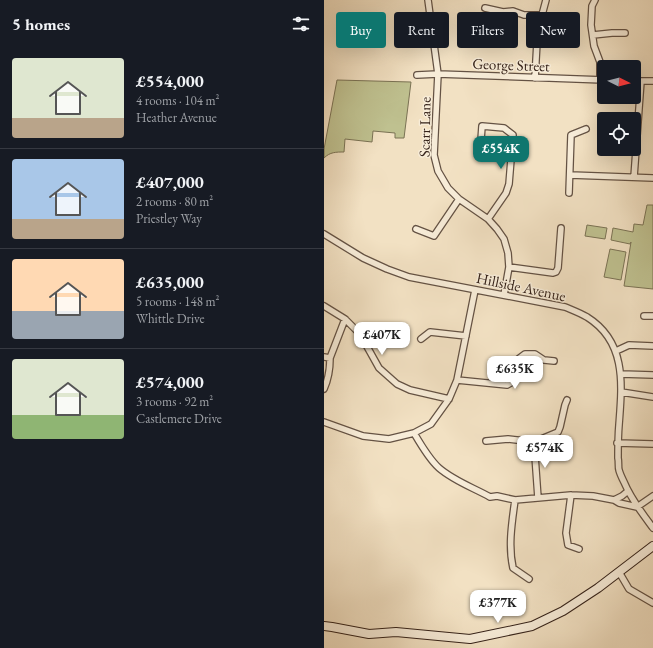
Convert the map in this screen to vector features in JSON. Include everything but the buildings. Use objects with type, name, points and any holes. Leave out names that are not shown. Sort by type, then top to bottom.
[{"type":"main road","points":[[324,626],[369,634],[396,632],[470,640],[532,626],[563,611],[598,588],[653,546]]},
{"type":"street","name":"Scarr Lane","points":[[428,0],[438,74],[434,154],[438,172],[448,188],[460,199],[488,219],[504,239],[508,252],[509,267],[504,295]]},
{"type":"street","points":[[543,12],[546,0]]},
{"type":"street","points":[[595,0],[592,6],[591,25],[594,46],[599,60]]},
{"type":"street","points":[[485,8],[503,12],[514,11],[526,15]]},
{"type":"street","points":[[593,35],[625,33]]},
{"type":"street","points":[[535,78],[537,48]]},
{"type":"street","name":"George Street","points":[[417,75],[438,74],[597,80]]},
{"type":"street","points":[[641,81],[653,81]]},
{"type":"street","points":[[634,177],[639,104]]},
{"type":"street","points":[[481,140],[482,126],[504,128],[513,135],[509,184],[506,194],[488,219]]},
{"type":"street","points":[[569,193],[571,135],[586,129]]},
{"type":"street","points":[[570,174],[653,178]]},
{"type":"street","points":[[416,229],[434,236],[460,199]]},
{"type":"street","points":[[509,267],[553,273],[556,272],[558,268],[558,236],[561,228]]},
{"type":"street","name":"Hillside Avenue","points":[[324,234],[363,258],[409,277],[557,305],[580,313],[589,318],[598,326],[610,340],[616,351],[621,374],[617,443],[619,471],[637,507],[653,528]]},
{"type":"street","points":[[324,422],[363,436],[388,439],[414,433],[431,424],[449,399],[457,380],[475,290]]},
{"type":"street","points":[[324,306],[344,319],[360,334],[379,368],[397,384],[410,390],[449,399]]},
{"type":"street","points":[[644,316],[653,316]]},
{"type":"street","points":[[324,389],[327,383],[330,364],[327,358],[344,319]]},
{"type":"street","points":[[421,339],[430,332],[466,336]]},
{"type":"street","points":[[616,351],[629,345],[653,346]]},
{"type":"street","points":[[457,380],[507,385],[514,380],[517,360],[525,354],[535,354],[544,360],[554,361]]},
{"type":"street","points":[[621,374],[653,375]]},
{"type":"street","points":[[621,392],[653,397]]},
{"type":"street","points":[[486,442],[508,439],[534,442],[558,432],[567,400]]},
{"type":"street","points":[[414,433],[426,453],[439,468],[456,480],[490,498],[497,496],[515,500],[571,495],[593,496],[614,500],[618,503],[637,507],[653,496]]},
{"type":"street","points":[[534,442],[538,498]]},
{"type":"street","points":[[617,443],[653,444]]},
{"type":"street","points":[[614,500],[628,491]]},
{"type":"street","points":[[571,495],[566,533],[568,545],[580,550]]},
{"type":"street","points":[[515,500],[510,558],[513,568],[529,579]]},
{"type":"street","points":[[619,572],[629,589],[653,603]]},
{"type":"green space","points":[[337,80],[411,82],[404,138],[395,138],[395,133],[373,131],[372,142],[345,139],[344,152],[331,153],[324,158],[324,149]]},
{"type":"green space","points":[[647,205],[653,205],[653,289],[624,286],[631,242],[630,244],[611,240],[613,228],[633,232],[634,224],[643,225]]},
{"type":"green space","points":[[587,225],[607,228],[605,239],[585,236]]},
{"type":"green space","points":[[610,249],[626,252],[621,280],[604,277]]}]
